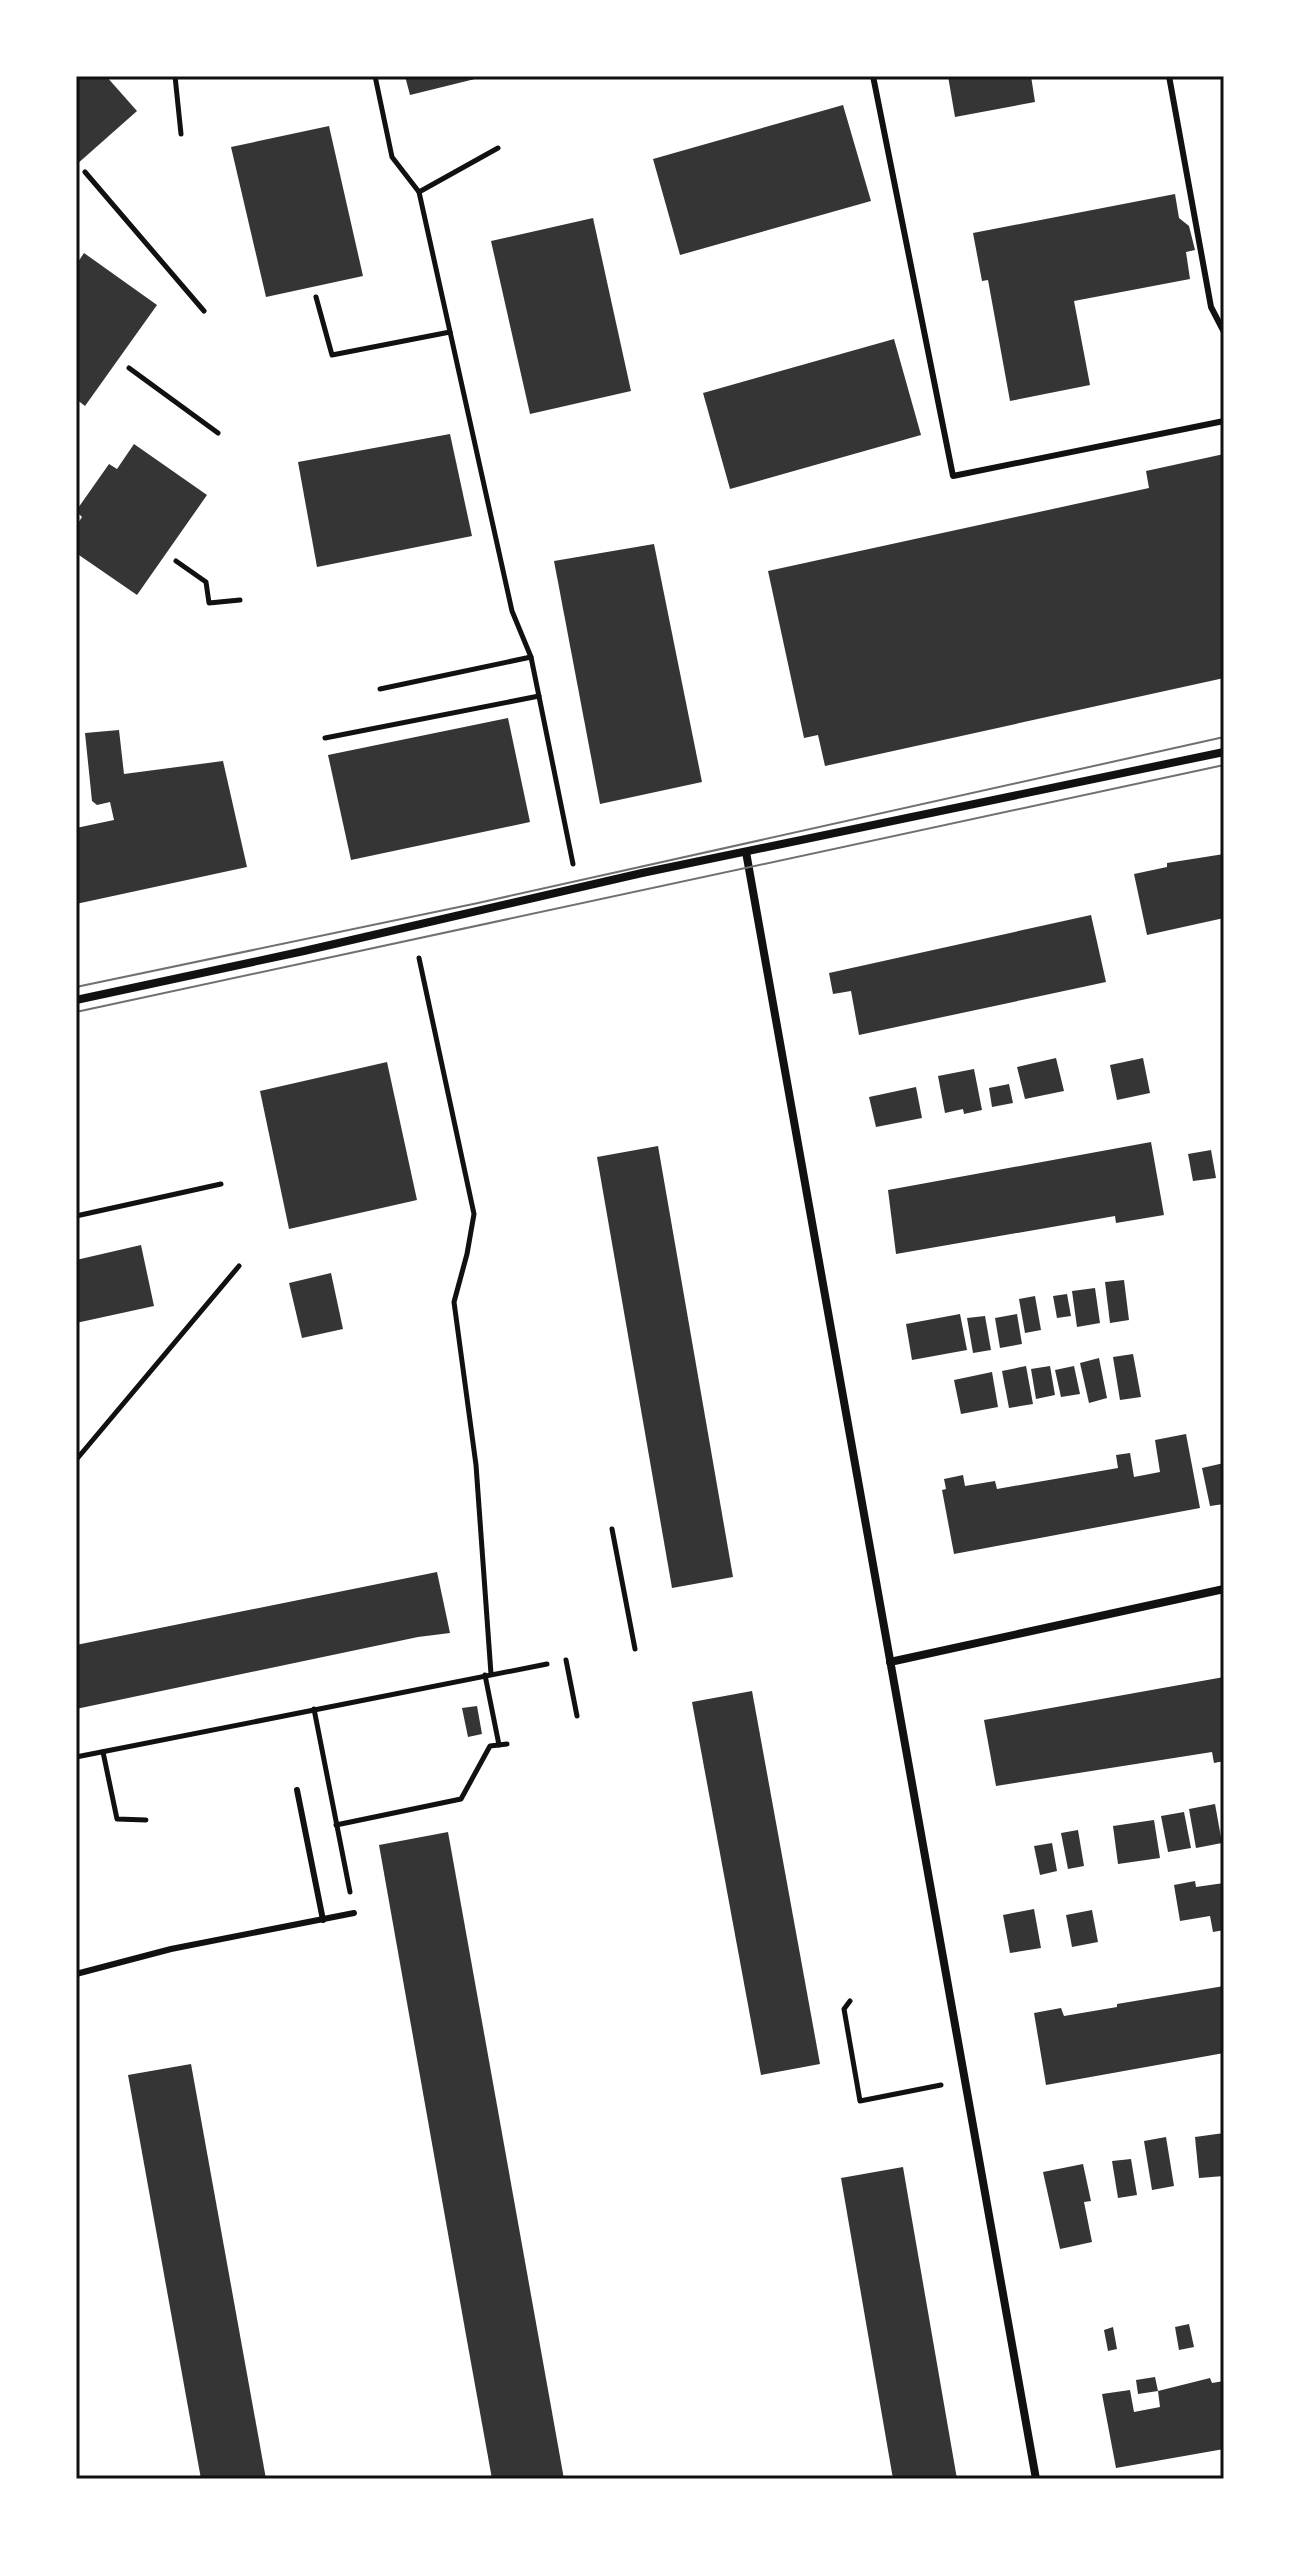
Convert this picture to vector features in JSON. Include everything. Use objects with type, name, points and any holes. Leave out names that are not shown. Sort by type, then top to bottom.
[{"type":"street","points":[[76,1000],[579,888],[1224,752]]},
{"type":"street","points":[[746,852],[1036,2479]]},
{"type":"street","points":[[890,1662],[1224,1589]]},
{"type":"lane","points":[[873,76],[953,476],[1224,421]]},
{"type":"lane","points":[[1169,76],[1211,307],[1224,332]]},
{"type":"lane","points":[[297,1790],[323,1920]]},
{"type":"lane","points":[[76,1974],[171,1949],[354,1913]]},
{"type":"path","points":[[175,76],[181,134]]},
{"type":"path","points":[[375,76],[392,157],[419,192],[512,611],[531,657],[579,888]]},
{"type":"path","points":[[419,192],[498,148]]},
{"type":"path","points":[[85,172],[204,311]]},
{"type":"path","points":[[316,297],[332,355],[450,332]]},
{"type":"path","points":[[129,368],[218,433]]},
{"type":"path","points":[[176,561],[206,582],[209,603],[240,600]]},
{"type":"path","points":[[380,689],[531,657]]},
{"type":"path","points":[[325,738],[539,696]]},
{"type":"path","points":[[419,958],[474,1214],[454,1302],[476,1465],[488,1674],[499,1745]]},
{"type":"path","points":[[76,1216],[221,1184]]},
{"type":"path","points":[[76,1460],[239,1266]]},
{"type":"path","points":[[612,1529],[635,1649]]},
{"type":"path","points":[[566,1660],[577,1716]]},
{"type":"path","points":[[76,1757],[547,1664]]},
{"type":"path","points":[[314,1709],[354,1913]]},
{"type":"path","points":[[336,1825],[461,1799],[490,1746],[507,1744]]},
{"type":"path","points":[[103,1752],[117,1819],[146,1820]]},
{"type":"path","points":[[850,2001],[844,2009],[860,2101],[966,2081]]},
{"type":"building","points":[[76,76],[106,76],[137,111],[76,165]]},
{"type":"building","points":[[405,76],[483,76],[483,77],[410,95]]},
{"type":"building","points":[[948,76],[1031,76],[1035,102],[955,117]]},
{"type":"building","points":[[843,105],[871,201],[680,255],[653,159]]},
{"type":"building","points":[[329,126],[363,276],[266,297],[231,147]]},
{"type":"building","points":[[1175,194],[1179,218],[1189,226],[1195,250],[1186,252],[1190,279],[1074,301],[1090,385],[1010,401],[988,280],[982,281],[973,233]]},
{"type":"building","points":[[593,218],[631,391],[530,414],[491,241]]},
{"type":"building","points":[[84,253],[157,305],[85,406],[76,399],[76,265]]},
{"type":"building","points":[[894,339],[921,435],[730,489],[703,393]]},
{"type":"building","points":[[450,434],[472,536],[317,567],[298,462]]},
{"type":"building","points":[[134,444],[207,495],[137,595],[76,553],[76,526],[82,517],[76,511],[109,464],[117,469]]},
{"type":"building","points":[[1224,454],[1224,678],[825,766],[818,735],[804,738],[768,571],[1149,488],[1146,471]]},
{"type":"building","points":[[654,544],[702,782],[600,804],[554,561]]},
{"type":"building","points":[[508,718],[530,822],[351,860],[328,755]]},
{"type":"building","points":[[119,730],[124,774],[223,761],[247,867],[76,904],[76,828],[114,820],[110,802],[97,805],[92,801],[85,733]]},
{"type":"building","points":[[1224,854],[1224,918],[1147,935],[1134,874],[1167,867],[1167,863]]},
{"type":"building","points":[[1091,915],[1106,982],[859,1035],[851,991],[833,994],[829,973]]},
{"type":"building","points":[[1056,1058],[1064,1091],[1025,1099],[1017,1067]]},
{"type":"building","points":[[1143,1058],[1150,1093],[1117,1100],[1110,1065]]},
{"type":"building","points":[[387,1062],[417,1200],[289,1229],[260,1091]]},
{"type":"building","points":[[974,1069],[982,1110],[964,1114],[963,1109],[945,1113],[938,1076]]},
{"type":"building","points":[[1009,1084],[1013,1103],[992,1107],[989,1088]]},
{"type":"building","points":[[916,1087],[922,1118],[876,1127],[869,1097]]},
{"type":"building","points":[[1151,1142],[1164,1215],[1116,1223],[1115,1216],[896,1254],[888,1190]]},
{"type":"building","points":[[658,1146],[733,1577],[672,1588],[597,1157]]},
{"type":"building","points":[[1211,1150],[1216,1178],[1193,1181],[1188,1154]]},
{"type":"building","points":[[141,1245],[154,1306],[76,1323],[76,1260]]},
{"type":"building","points":[[331,1273],[343,1329],[302,1338],[289,1283]]},
{"type":"building","points":[[1124,1280],[1129,1320],[1110,1323],[1105,1282]]},
{"type":"building","points":[[1095,1288],[1100,1323],[1077,1327],[1072,1291]]},
{"type":"building","points":[[1067,1294],[1071,1316],[1057,1318],[1053,1296]]},
{"type":"building","points":[[1035,1296],[1041,1330],[1025,1333],[1019,1299]]},
{"type":"building","points":[[960,1314],[967,1350],[912,1360],[906,1324]]},
{"type":"building","points":[[1017,1314],[1022,1344],[1000,1348],[995,1318]]},
{"type":"building","points":[[985,1316],[991,1350],[973,1353],[967,1318]]},
{"type":"building","points":[[1133,1354],[1141,1397],[1120,1400],[1113,1357]]},
{"type":"building","points":[[1099,1358],[1107,1398],[1089,1403],[1080,1363]]},
{"type":"building","points":[[1026,1366],[1033,1404],[1009,1408],[1002,1371]]},
{"type":"building","points":[[1050,1366],[1055,1395],[1036,1399],[1031,1369]]},
{"type":"building","points":[[1074,1366],[1080,1394],[1061,1397],[1055,1370]]},
{"type":"building","points":[[992,1372],[998,1407],[961,1414],[954,1380]]},
{"type":"building","points":[[1186,1434],[1200,1508],[954,1554],[942,1490],[946,1489],[944,1479],[963,1475],[965,1486],[995,1481],[997,1489],[1118,1468],[1116,1455],[1130,1453],[1134,1477],[1160,1472],[1155,1440]]},
{"type":"building","points":[[1224,1463],[1224,1504],[1210,1506],[1202,1468]]},
{"type":"building","points":[[437,1572],[450,1633],[418,1637],[76,1709],[76,1645]]},
{"type":"building","points":[[1224,1677],[1224,1761],[1214,1763],[1212,1752],[996,1786],[984,1720]]},
{"type":"building","points":[[752,1691],[820,2064],[761,2075],[692,1702]]},
{"type":"building","points":[[477,1706],[482,1734],[468,1737],[462,1708]]},
{"type":"building","points":[[1215,1804],[1222,1843],[1196,1848],[1189,1809]]},
{"type":"building","points":[[1184,1812],[1191,1848],[1168,1852],[1161,1816]]},
{"type":"building","points":[[1154,1820],[1160,1858],[1118,1864],[1113,1826]]},
{"type":"building","points":[[1078,1830],[1084,1866],[1068,1869],[1061,1833]]},
{"type":"building","points":[[448,1832],[564,2479],[492,2479],[466,2335],[379,1845]]},
{"type":"building","points":[[1052,1843],[1057,1871],[1040,1875],[1034,1846]]},
{"type":"building","points":[[1195,1881],[1196,1887],[1224,1883],[1224,1930],[1213,1932],[1210,1916],[1180,1921],[1174,1885]]},
{"type":"building","points":[[1034,1909],[1041,1948],[1010,1953],[1003,1915]]},
{"type":"building","points":[[1092,1910],[1098,1942],[1072,1947],[1066,1915]]},
{"type":"building","points":[[1224,1986],[1224,2053],[1046,2085],[1034,2013],[1061,2008],[1064,2016]]},
{"type":"building","points":[[191,2064],[266,2479],[201,2479],[128,2075]]},
{"type":"building","points":[[1224,2133],[1224,2176],[1199,2178],[1195,2137]]},
{"type":"building","points":[[1166,2137],[1174,2186],[1152,2190],[1144,2141]]},
{"type":"building","points":[[1131,2159],[1137,2195],[1118,2198],[1112,2161]]},
{"type":"building","points":[[1083,2164],[1091,2201],[1084,2202],[1092,2242],[1060,2249],[1043,2172]]},
{"type":"building","points":[[903,2167],[957,2479],[893,2479],[841,2178]]},
{"type":"building","points":[[1189,2324],[1194,2347],[1179,2350],[1175,2327]]},
{"type":"building","points":[[1113,2327],[1117,2349],[1108,2351],[1104,2330]]},
{"type":"building","points":[[1155,2377],[1158,2391],[1138,2394],[1136,2380]]},
{"type":"building","points":[[1210,2378],[1212,2383],[1224,2381],[1224,2449],[1116,2468],[1102,2394],[1130,2390],[1134,2412],[1160,2407],[1158,2391]]},
{"type":"tram line","points":[[76,987],[478,903],[1224,737]]},
{"type":"tram line","points":[[76,1012],[1224,765]]}]
